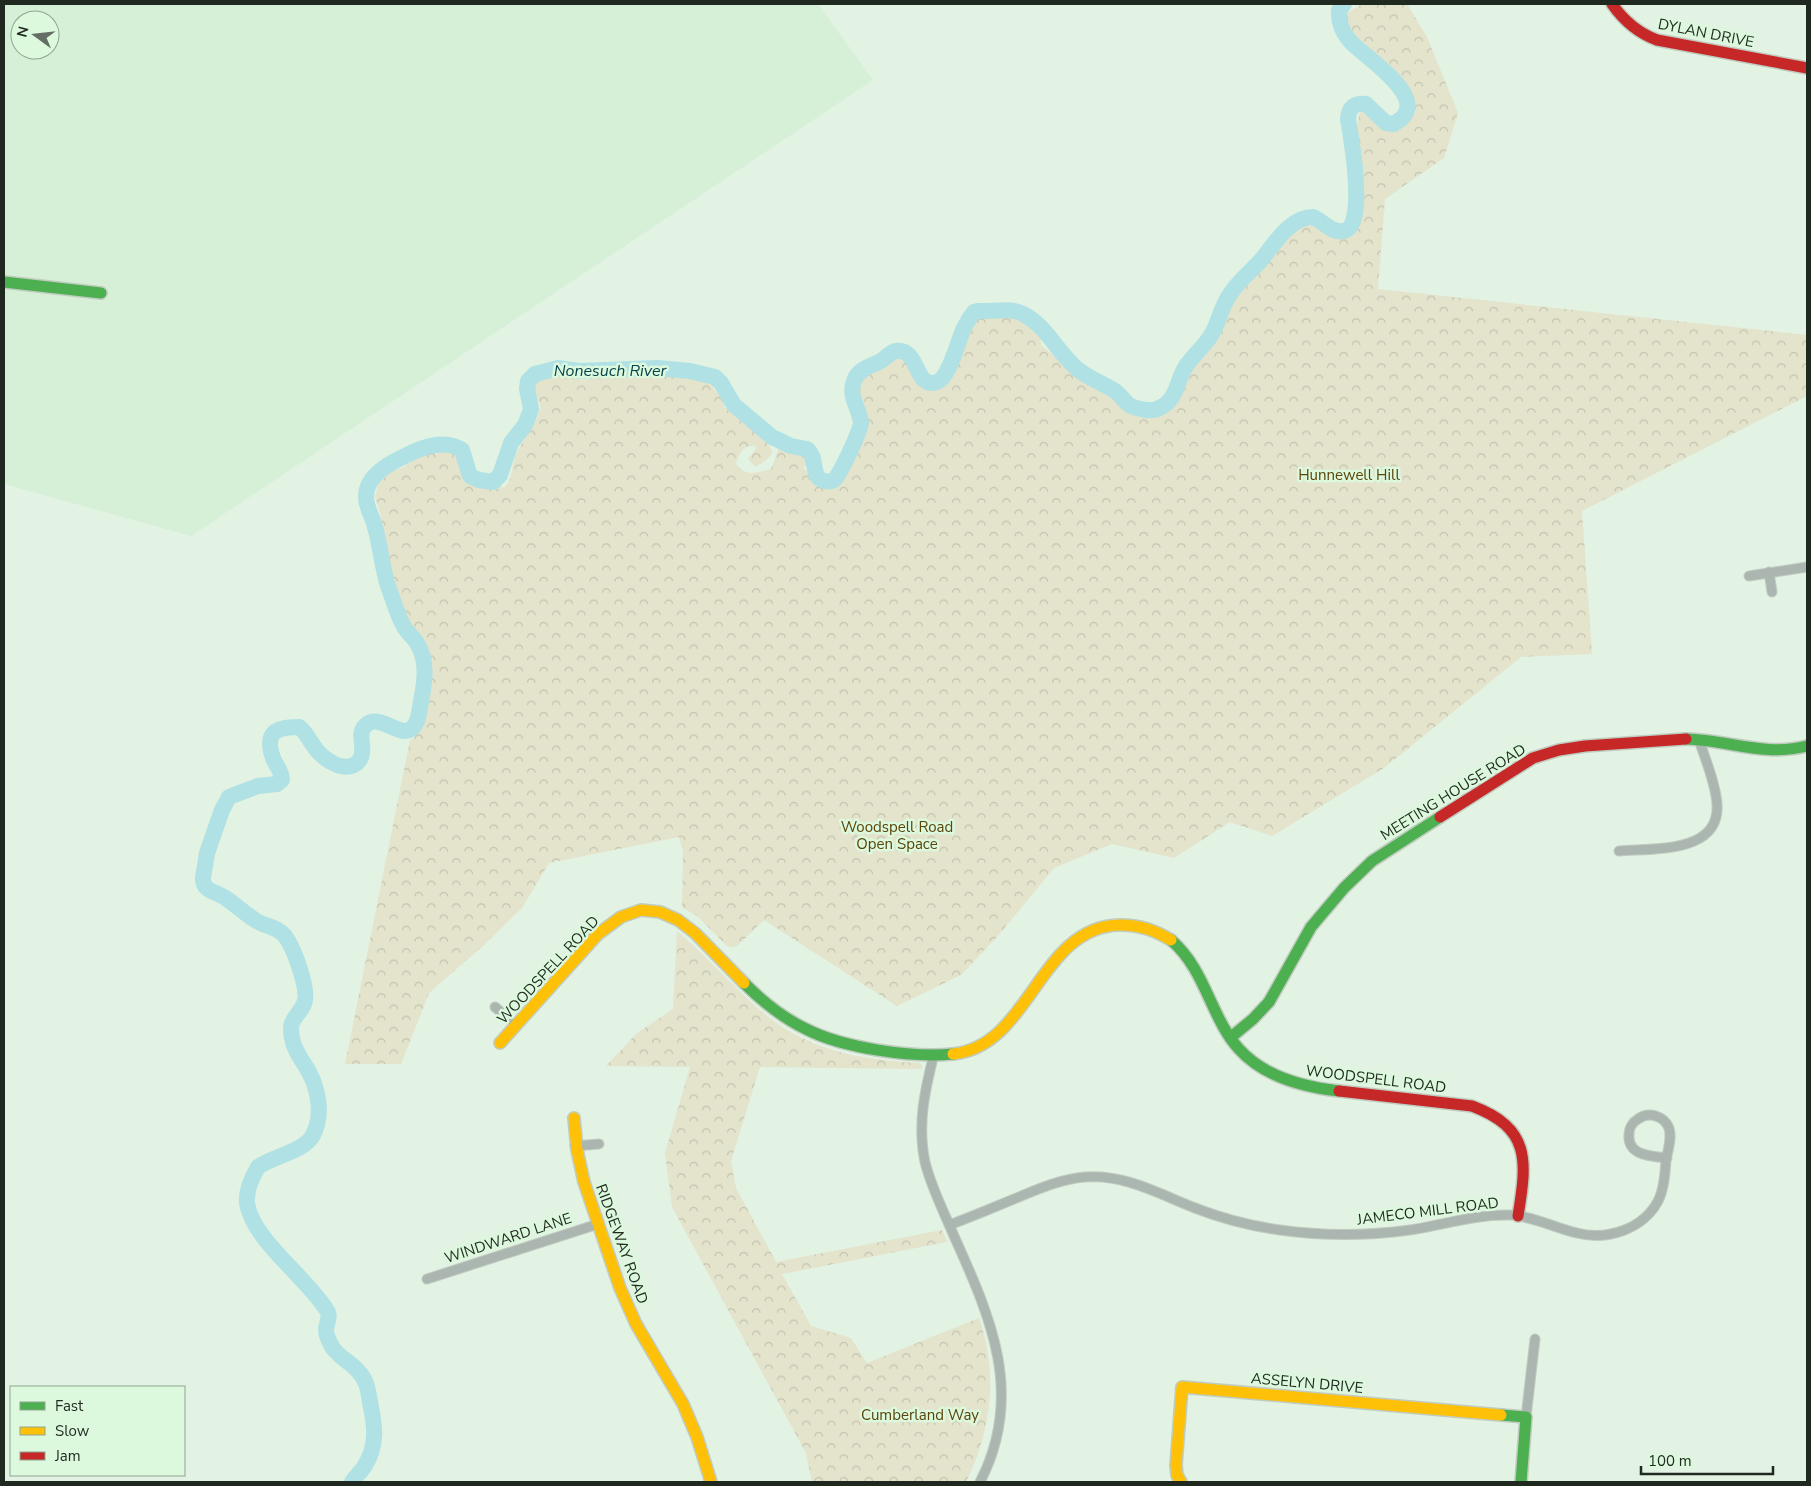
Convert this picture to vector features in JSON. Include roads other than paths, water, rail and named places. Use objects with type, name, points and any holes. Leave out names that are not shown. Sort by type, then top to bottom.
[{"type":"street","name":"DYLAN DRIVE","points":[[1612,4],[1629,24],[1650,38],[1807,68]]},
{"type":"street","points":[[4,282],[101,293]]},
{"type":"street","points":[[1749,576],[1807,567]]},
{"type":"street","points":[[1769,572],[1772,592]]},
{"type":"street","points":[[1618,851],[1688,845],[1701,838],[1711,829],[1718,812],[1716,794],[1699,740]]},
{"type":"street","name":"MEETING HOUSE ROAD","points":[[1230,1038],[1266,1006],[1279,987],[1312,926],[1332,900],[1354,877],[1372,861],[1520,766],[1542,754],[1570,747],[1699,740],[1774,752],[1795,750],[1807,746]]},
{"type":"street","name":"WOODSPELL ROAD","points":[[500,1043],[609,924],[629,914],[647,911],[663,913],[680,920],[698,934],[759,997],[780,1015],[805,1029],[848,1044],[869,1048],[934,1054],[964,1052],[987,1042],[1005,1027],[1065,948],[1088,932],[1103,927],[1123,924],[1137,925],[1155,930],[1175,942],[1186,955],[1201,980],[1230,1038],[1256,1064],[1283,1079],[1303,1086],[1472,1106],[1493,1113],[1510,1126],[1522,1150],[1523,1174],[1518,1216]]},
{"type":"street","points":[[495,1006],[516,1025]]},
{"type":"street","points":[[934,1054],[922,1106],[921,1134],[925,1163],[990,1324],[1001,1372],[1002,1396],[999,1428],[991,1458],[980,1482]]},
{"type":"street","name":"JAMECO MILL ROAD","points":[[949,1225],[1046,1187],[1084,1177],[1114,1178],[1134,1183],[1234,1221],[1276,1230],[1311,1234],[1352,1235],[1389,1232],[1488,1216],[1518,1216],[1588,1235],[1608,1235],[1626,1229],[1645,1217],[1657,1202],[1662,1190],[1667,1158],[1669,1131],[1665,1122],[1653,1115],[1646,1115],[1636,1120],[1630,1128],[1629,1135],[1633,1147],[1643,1155],[1667,1158]]},
{"type":"street","name":"RIDGEWAY ROAD","points":[[574,1118],[575,1146],[580,1170],[618,1283],[632,1316],[686,1408],[711,1482]]},
{"type":"street","points":[[575,1146],[600,1144]]},
{"type":"street","name":"WINDWARD LANE","points":[[426,1278],[598,1224]]},
{"type":"street","points":[[1521,1482],[1535,1339]]},
{"type":"street","name":"ASSELYN DRIVE","points":[[1181,1482],[1177,1475],[1176,1465],[1182,1387],[1526,1417]]},
{"type":"waterway","name":"Nonesuch River","points":[[352,1482],[372,1451],[374,1436],[373,1419],[368,1389],[361,1374],[340,1356],[329,1342],[326,1332],[328,1312],[317,1297],[269,1244],[251,1217],[247,1203],[250,1184],[258,1167],[303,1146],[309,1141],[316,1128],[319,1112],[315,1087],[293,1043],[291,1031],[292,1022],[304,1004],[305,990],[303,980],[293,950],[285,936],[275,928],[251,917],[224,897],[209,890],[204,884],[203,878],[207,853],[222,810],[229,797],[258,786],[277,784],[282,780],[273,758],[270,742],[271,737],[278,730],[299,727],[325,758],[336,765],[348,767],[355,764],[361,757],[361,735],[366,725],[372,722],[379,722],[406,731],[411,729],[417,721],[424,686],[425,671],[423,657],[417,643],[402,622],[387,581],[377,535],[366,501],[367,490],[372,479],[387,466],[411,453],[430,446],[450,445],[462,450],[470,476],[479,480],[493,482],[500,475],[511,443],[525,425],[529,415],[531,409],[527,389],[528,381],[535,374],[558,368],[579,371],[657,368],[690,371],[715,377],[721,383],[734,405],[772,437],[791,446],[807,449],[812,457],[817,476],[823,481],[832,481],[837,477],[845,462],[861,422],[852,392],[852,386],[858,374],[863,369],[880,362],[896,351],[904,352],[909,356],[924,380],[930,383],[937,382],[942,379],[950,366],[967,322],[974,312],[978,311],[1007,310],[1023,314],[1038,324],[1067,359],[1082,373],[1115,391],[1131,406],[1144,410],[1157,409],[1173,396],[1186,366],[1213,332],[1231,293],[1290,226],[1297,221],[1313,217],[1336,231],[1344,231],[1351,225],[1355,214],[1356,198],[1356,180],[1348,119],[1351,109],[1355,105],[1366,104],[1386,123],[1393,124],[1405,115],[1407,104],[1403,93],[1382,69],[1350,41],[1343,31],[1339,19],[1339,10],[1344,4]]},
{"type":"park label","name":"Hunnewell Hill","points":[[1349,475]]},
{"type":"park label","name":"Woodspell Road Open Space","points":[[897,836]]},
{"type":"park label","name":"Cumberland Way","points":[[920,1415]]}]
